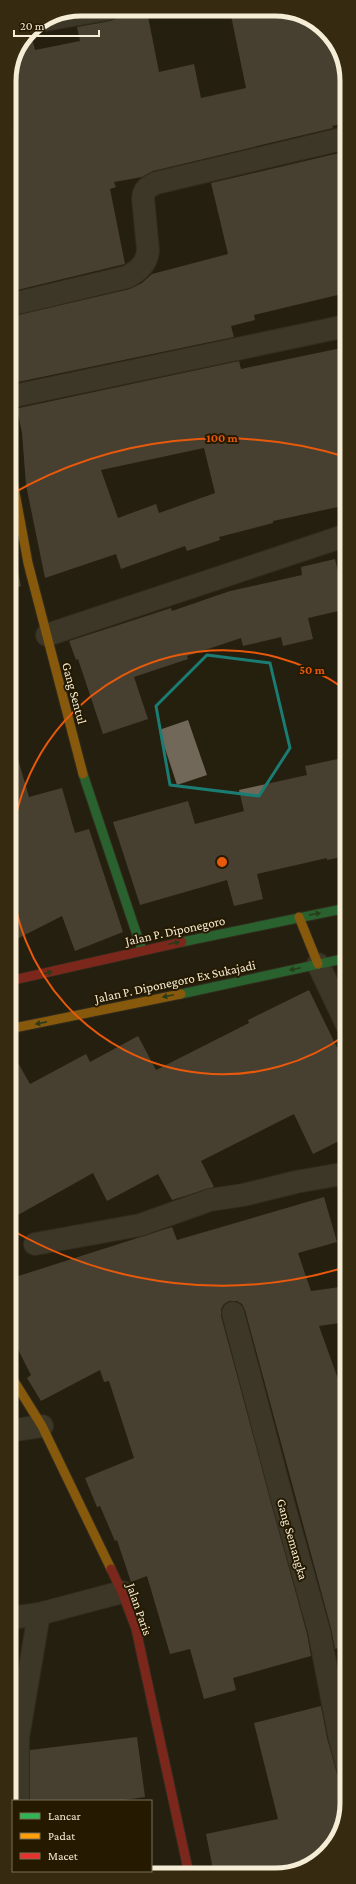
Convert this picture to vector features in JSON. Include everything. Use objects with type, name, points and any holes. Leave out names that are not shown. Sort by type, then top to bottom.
[{"type":"street","points":[[16,303],[127,277],[137,272],[148,257],[143,198],[144,191],[148,186],[340,139]]},
{"type":"street","points":[[16,397],[340,327]]},
{"type":"street","name":"Gang Sentul","points":[[16,498],[28,563],[82,770],[142,950]]},
{"type":"street","points":[[47,635],[340,537]]},
{"type":"street","name":"Jalan P. Diponegoro","points":[[16,979],[142,950],[340,909]]},
{"type":"street","points":[[299,917],[318,964],[340,1010]]},
{"type":"street","name":"Jalan P. Diponegoro Ex Sukajadi","points":[[16,1028],[340,959]]},
{"type":"street","points":[[35,1244],[140,1225],[210,1200],[243,1195],[296,1182],[340,1174]]},
{"type":"street","name":"Gang Semangka","points":[[233,1313],[319,1631],[340,1740]]},
{"type":"street","name":"Jalan Paris","points":[[16,1383],[42,1426],[122,1592],[136,1628],[188,1868]]},
{"type":"street","points":[[16,1430],[42,1426]]},
{"type":"street","points":[[16,1617],[39,1614],[122,1592]]},
{"type":"street","points":[[18,1800],[18,1738],[39,1614]]},
{"type":"highlighted area","points":[[207,655],[270,663],[290,748],[259,796],[170,785],[156,706]]},
{"type":"building","points":[[148,16],[159,72],[194,64],[201,98],[246,88],[231,16],[275,16],[288,17],[300,21],[315,29],[327,41],[337,60],[340,81],[340,124],[332,126],[333,128],[153,171],[142,177],[114,182],[116,187],[110,189],[125,264],[16,290],[16,77],[21,56],[32,39],[35,50],[80,41],[77,27],[110,21],[117,17]]},
{"type":"building","points":[[339,153],[340,294],[254,315],[255,320],[231,326],[234,337],[16,382],[16,315],[130,289],[142,283],[152,274],[228,254],[211,183]]},
{"type":"building","points":[[340,348],[340,507],[273,521],[273,523],[219,537],[220,540],[187,551],[185,546],[121,569],[116,554],[45,578],[26,485],[22,433],[17,409],[239,361],[241,369]],"holes":[[[204,448],[215,493],[159,513],[156,504],[118,518],[101,470]]]},
{"type":"building","points":[[335,559],[340,580],[340,611],[308,618],[313,639],[283,646],[281,637],[243,646],[241,638],[187,656],[188,659],[134,677],[148,719],[103,734],[78,659],[76,660],[69,641],[171,608],[172,611],[230,591],[302,575],[301,567]]},
{"type":"building","points":[[16,563],[21,586],[16,588]]},
{"type":"building","points":[[188,720],[207,775],[177,785],[159,730]]},
{"type":"building","points":[[16,752],[29,797],[62,788],[75,833],[89,829],[123,932],[75,951],[62,916],[16,939]]},
{"type":"building","points":[[340,758],[340,857],[327,860],[327,858],[257,874],[263,899],[234,906],[227,880],[140,905],[113,822],[188,801],[195,824],[244,811],[239,790],[307,775],[305,766]]},
{"type":"building","points":[[309,990],[340,1054],[340,1140],[313,1154],[294,1114],[201,1161],[214,1187],[172,1200],[158,1174],[107,1201],[93,1173],[16,1216],[16,1059],[30,1084],[86,1054],[90,1062],[138,1036],[156,1070],[249,1023],[248,1020]]},
{"type":"building","points":[[324,1197],[337,1242],[298,1253],[311,1291],[340,1287],[340,1323],[319,1326],[340,1384],[340,1647],[335,1649],[331,1628],[245,1310],[242,1304],[237,1301],[229,1301],[224,1304],[221,1309],[221,1316],[307,1634],[311,1656],[233,1678],[236,1690],[204,1699],[190,1649],[170,1654],[147,1576],[131,1582],[117,1540],[115,1541],[100,1506],[97,1507],[85,1478],[134,1458],[109,1381],[104,1382],[100,1370],[41,1401],[27,1378],[31,1375],[16,1346],[16,1277],[172,1227],[177,1240]]},
{"type":"building","points":[[321,1706],[327,1738],[340,1784],[339,1816],[331,1836],[324,1846],[308,1859],[296,1865],[275,1868],[213,1868],[206,1834],[278,1819],[254,1723]]},
{"type":"building","points":[[137,1737],[145,1797],[124,1800],[30,1800],[30,1750]]},
{"type":"traffic: fast","points":[[83,774],[142,950]]},
{"type":"traffic: fast","points":[[182,942],[340,909]]},
{"type":"traffic: fast","points":[[181,994],[340,960]]},
{"type":"traffic: slow","points":[[16,498],[28,563],[83,774]]},
{"type":"traffic: slow","points":[[299,917],[318,964]]},
{"type":"traffic: slow","points":[[16,1028],[181,994]]},
{"type":"traffic: slow","points":[[16,1384],[42,1426],[111,1569]]},
{"type":"traffic: jam","points":[[16,979],[182,942]]},
{"type":"traffic: jam","points":[[111,1569],[122,1592],[136,1629],[188,1868]]}]
